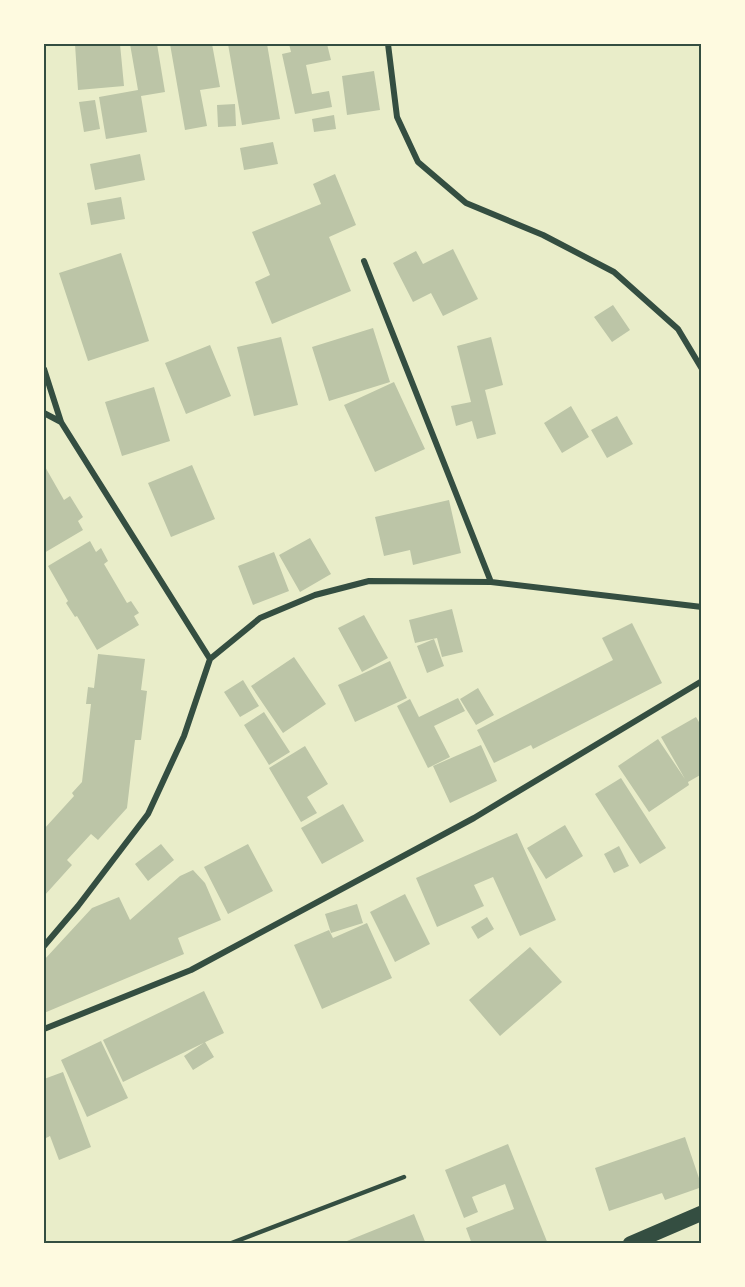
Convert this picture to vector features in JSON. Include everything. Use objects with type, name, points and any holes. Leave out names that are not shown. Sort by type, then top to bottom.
[{"type":"main road","points":[[630,1244],[702,1213]]},
{"type":"street","points":[[388,44],[397,117],[418,162],[466,203],[543,236],[614,272],[678,329],[702,369]]},
{"type":"street","points":[[364,261],[491,582]]},
{"type":"street","points":[[44,369],[61,422],[210,659]]},
{"type":"street","points":[[44,413],[61,422]]},
{"type":"street","points":[[44,946],[78,906],[148,814],[184,736],[210,659],[260,618],[315,595],[369,581],[491,582],[702,607]]},
{"type":"street","points":[[44,1029],[202,964],[474,818],[702,681]]},
{"type":"lane","points":[[229,1244],[404,1177]]},
{"type":"building","points":[[75,44],[120,44],[124,86],[78,90]]},
{"type":"building","points":[[130,44],[157,44],[165,92],[141,96],[147,132],[106,139],[99,97],[138,90]]},
{"type":"building","points":[[170,44],[212,44],[220,87],[200,90],[207,126],[185,130]]},
{"type":"building","points":[[228,44],[267,44],[280,119],[242,125]]},
{"type":"building","points":[[289,44],[327,44],[331,60],[306,65],[312,94],[329,91],[332,107],[295,114],[282,54],[291,52]]},
{"type":"building","points":[[374,71],[380,110],[347,115],[342,76]]},
{"type":"building","points":[[95,100],[100,129],[84,132],[79,102]]},
{"type":"building","points":[[235,104],[236,126],[218,127],[217,105]]},
{"type":"building","points":[[334,115],[336,129],[314,132],[312,119]]},
{"type":"building","points":[[273,142],[278,164],[244,170],[240,148]]},
{"type":"building","points":[[140,154],[145,180],[95,190],[90,164]]},
{"type":"building","points":[[335,174],[356,225],[329,237],[351,291],[272,324],[255,282],[270,275],[252,232],[321,204],[313,184]]},
{"type":"building","points":[[121,197],[125,219],[91,225],[87,203]]},
{"type":"building","points":[[453,249],[478,299],[443,316],[431,293],[413,302],[393,263],[416,251],[423,264]]},
{"type":"building","points":[[121,253],[149,341],[88,361],[59,273]]},
{"type":"building","points":[[613,305],[630,330],[612,342],[594,317]]},
{"type":"building","points":[[373,328],[390,382],[329,401],[312,347]]},
{"type":"building","points":[[281,337],[298,405],[254,416],[237,347]]},
{"type":"building","points":[[491,337],[503,385],[485,390],[496,434],[477,439],[472,421],[456,426],[451,406],[471,402],[457,346]]},
{"type":"building","points":[[210,345],[231,396],[186,414],[165,363]]},
{"type":"building","points":[[394,382],[425,449],[375,472],[344,405]]},
{"type":"building","points":[[154,387],[170,441],[122,456],[105,402]]},
{"type":"building","points":[[571,406],[589,437],[562,453],[544,423]]},
{"type":"building","points":[[617,416],[633,444],[607,458],[591,430]]},
{"type":"building","points":[[44,465],[64,500],[70,496],[83,517],[78,521],[83,530],[44,553]]},
{"type":"building","points":[[192,465],[215,519],[171,537],[148,483]]},
{"type":"building","points":[[449,500],[461,553],[413,565],[410,550],[384,556],[375,517]]},
{"type":"building","points":[[310,538],[331,574],[300,592],[279,555]]},
{"type":"building","points":[[90,541],[96,552],[101,548],[108,561],[104,564],[127,603],[131,601],[139,613],[134,616],[139,625],[97,650],[77,616],[75,617],[66,603],[68,601],[48,566]]},
{"type":"building","points":[[274,552],[289,591],[253,605],[238,566]]},
{"type":"building","points":[[452,609],[463,652],[442,657],[437,638],[415,643],[409,620]]},
{"type":"building","points":[[364,615],[388,658],[362,672],[338,628]]},
{"type":"building","points":[[632,623],[662,683],[533,749],[531,745],[494,763],[477,730],[613,660],[602,638]]},
{"type":"building","points":[[434,639],[444,666],[427,673],[417,646]]},
{"type":"building","points":[[98,654],[145,659],[141,690],[147,691],[141,740],[135,740],[127,808],[98,840],[91,834],[67,860],[72,865],[44,896],[44,829],[74,796],[72,793],[82,782],[91,704],[86,704],[88,687],[94,688]]},
{"type":"building","points":[[294,657],[326,704],[283,733],[251,686]]},
{"type":"building","points":[[390,661],[407,698],[355,722],[338,685]]},
{"type":"building","points":[[243,680],[259,706],[240,717],[224,692]]},
{"type":"building","points":[[478,688],[494,715],[476,725],[460,699]]},
{"type":"building","points":[[458,698],[465,711],[434,726],[450,757],[428,768],[397,706],[410,699],[419,717]]},
{"type":"building","points":[[264,712],[290,752],[269,765],[244,725]]},
{"type":"building","points":[[696,717],[702,727],[702,774],[649,812],[618,766],[658,739],[685,779],[661,737]]},
{"type":"building","points":[[481,745],[497,781],[450,803],[433,766]]},
{"type":"building","points":[[305,746],[328,784],[307,797],[317,813],[301,822],[269,768]]},
{"type":"building","points":[[621,778],[666,848],[640,864],[595,794]]},
{"type":"building","points":[[343,804],[364,841],[322,864],[301,828]]},
{"type":"building","points":[[565,825],[583,856],[546,879],[527,848]]},
{"type":"building","points":[[517,833],[556,920],[520,936],[493,877],[474,885],[484,906],[437,927],[416,878]]},
{"type":"building","points":[[161,844],[174,860],[148,881],[135,864]]},
{"type":"building","points":[[248,844],[273,891],[228,914],[204,867]]},
{"type":"building","points":[[619,846],[629,866],[614,873],[604,854]]},
{"type":"building","points":[[193,870],[205,883],[221,920],[178,938],[184,954],[44,1013],[44,960],[92,908],[119,897],[130,920],[180,876]]},
{"type":"building","points":[[405,894],[430,944],[395,962],[370,912]]},
{"type":"building","points":[[357,904],[363,923],[331,933],[325,914]]},
{"type":"building","points":[[487,917],[494,929],[478,939],[471,927]]},
{"type":"building","points":[[367,923],[392,978],[322,1009],[294,945],[329,930],[333,938]]},
{"type":"building","points":[[530,947],[562,982],[500,1036],[469,1000]]},
{"type":"building","points":[[204,991],[224,1033],[123,1082],[103,1040]]},
{"type":"building","points":[[101,1041],[128,1098],[87,1117],[61,1060]]},
{"type":"building","points":[[205,1042],[214,1057],[193,1070],[184,1056]]},
{"type":"building","points":[[63,1072],[91,1147],[59,1160],[50,1136],[44,1139],[44,1079]]},
{"type":"building","points":[[685,1137],[702,1187],[665,1200],[662,1193],[609,1211],[595,1168]]},
{"type":"building","points":[[508,1144],[548,1244],[472,1244],[466,1228],[514,1209],[505,1184],[472,1197],[478,1212],[464,1218],[445,1170]]},
{"type":"building","points":[[414,1214],[426,1244],[342,1244],[342,1243]]}]
